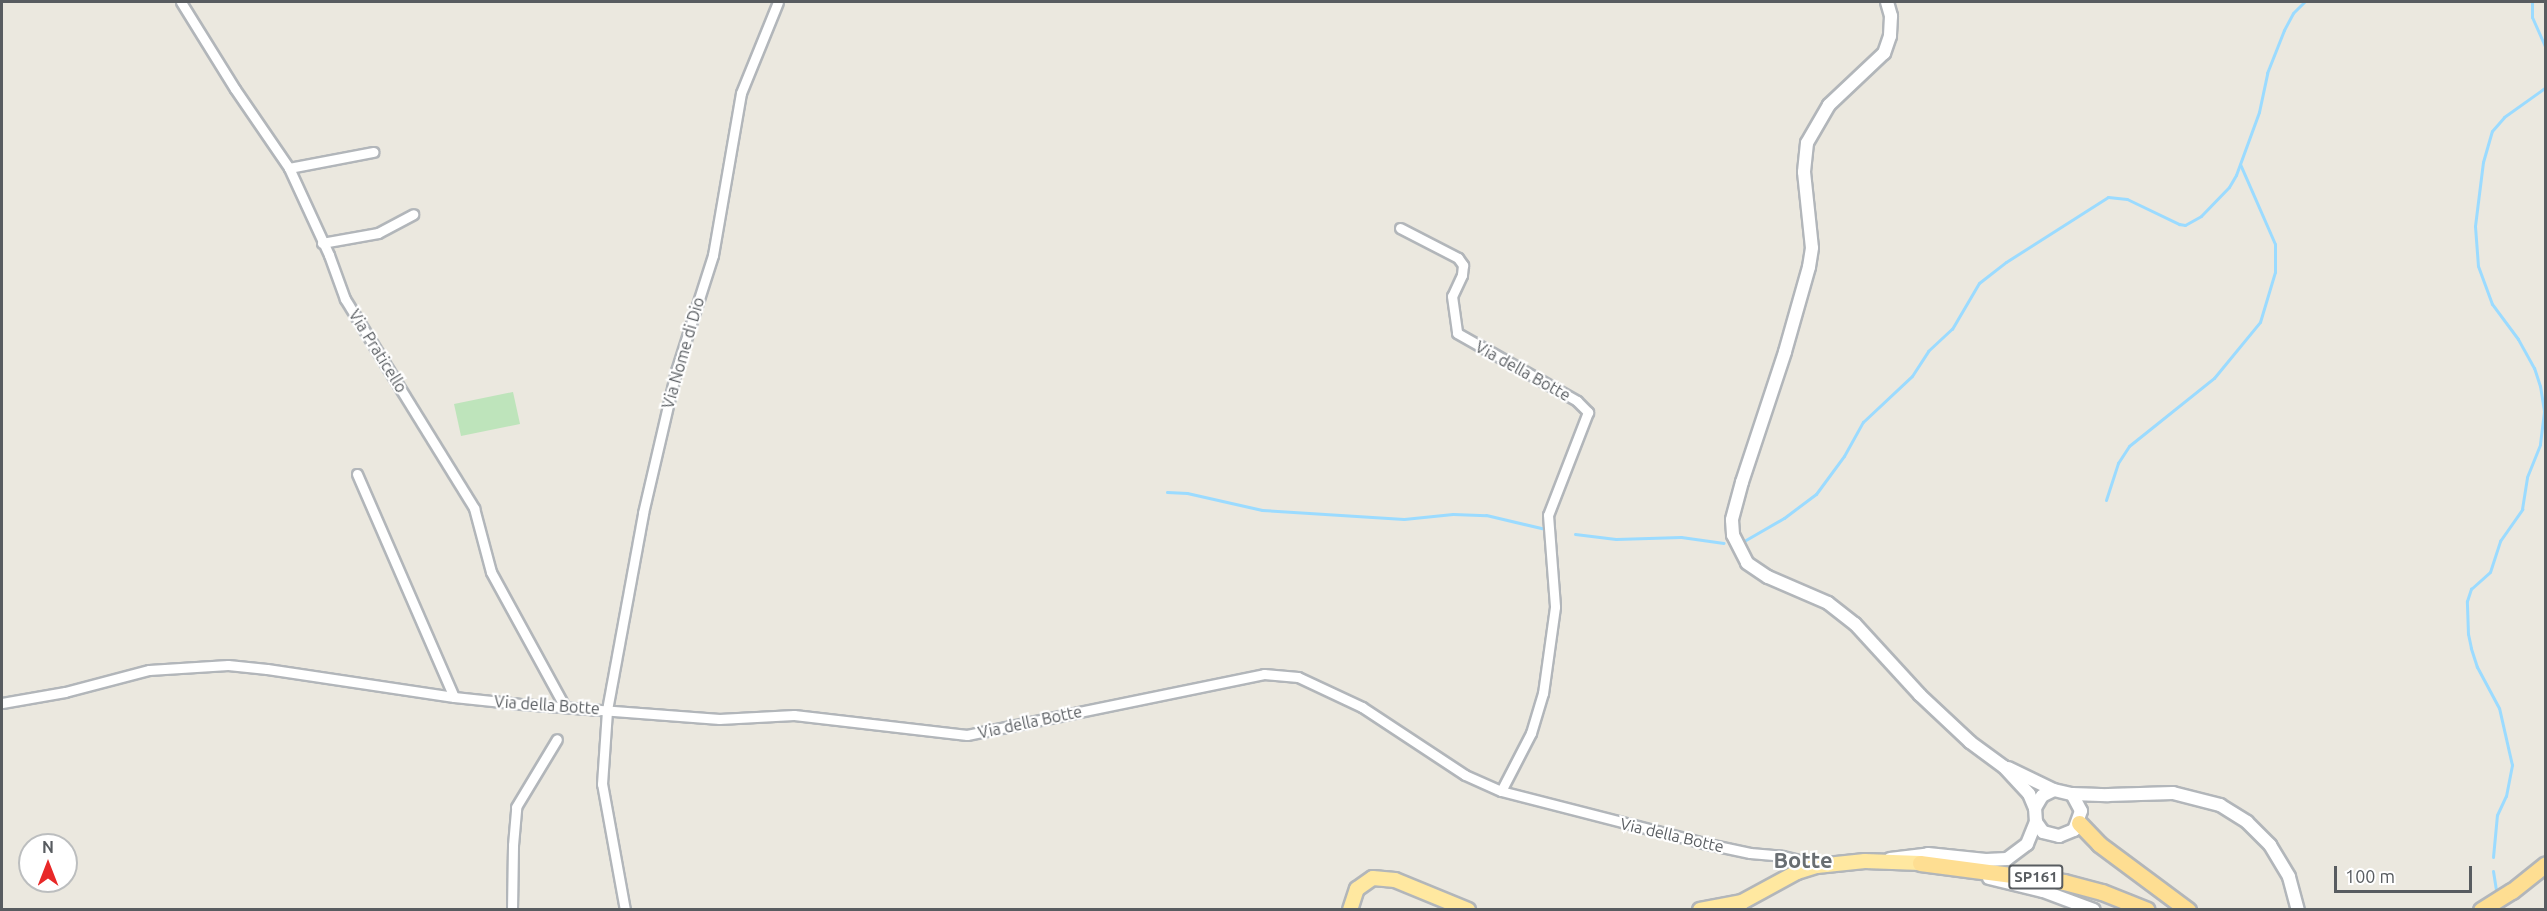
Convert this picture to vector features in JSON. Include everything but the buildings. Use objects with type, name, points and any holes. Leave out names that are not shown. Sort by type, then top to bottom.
[{"type":"highway","points":[[2080,817],[2098,844],[2187,909]]},
{"type":"highway","name":"SP161","points":[[1920,863],[2064,882],[2102,892],[2147,909]]},
{"type":"highway","points":[[2481,909],[2520,886],[2546,864]]},
{"type":"main road","points":[[1884,861],[1924,854],[1986,860],[2007,859],[2026,844],[2036,822],[2035,808],[2030,794],[2004,767],[1970,742],[1920,695],[1855,624],[1828,603],[1768,577],[1747,563],[1733,535],[1732,520],[1809,267],[1812,248],[1804,172],[1807,143],[1829,105],[1884,53],[1890,36],[1891,16],[1887,2]]},
{"type":"main road","points":[[2004,767],[2054,790],[2072,794],[2173,793],[2206,799],[2234,813],[2258,831],[2278,855],[2289,877],[2298,909]]},
{"type":"main road","points":[[2035,808],[2042,796],[2054,790]]},
{"type":"main road","points":[[2072,794],[2080,817]]},
{"type":"main road","points":[[2036,822],[2043,832],[2059,836],[2074,830],[2091,802],[2108,795]]},
{"type":"main road","points":[[1700,909],[1742,902],[1806,869],[1837,862],[1884,861],[1920,863],[2031,888],[2094,909]]},
{"type":"main road","points":[[1350,909],[1358,889],[1373,878],[1395,880],[1468,909]]},
{"type":"street","name":"Via Praticello","points":[[181,2],[288,168],[345,299],[474,508],[491,572],[565,706]]},
{"type":"street","name":"Via Nome di Dio","points":[[625,909],[602,784],[607,710],[643,513],[676,371],[713,255],[741,93],[778,2]]},
{"type":"street","points":[[288,168],[373,153]]},
{"type":"street","points":[[322,243],[378,233],[413,214]]},
{"type":"street","name":"Via della Botte","points":[[1400,228],[1458,258],[1463,265],[1462,275],[1452,296],[1457,333],[1577,401],[1588,412],[1548,515],[1555,607],[1543,693],[1531,734],[1501,791]]},
{"type":"street","points":[[357,474],[454,698]]},
{"type":"street","name":"Via della Botte","points":[[2,703],[65,692],[140,671],[199,666],[267,669],[454,698],[719,719],[794,715],[967,735],[1264,674],[1298,677],[1362,706],[1465,775],[1501,791],[1703,843],[1750,853],[1782,856],[1796,860],[1806,869]]},
{"type":"street","points":[[512,909],[516,807],[557,739]]},
{"type":"green space","points":[[513,392],[520,424],[461,436],[454,404]]},
{"type":"waterway","points":[[1744,541],[1784,518],[1816,494],[1844,456],[1863,422],[1912,376],[1928,351],[1952,329],[1979,283],[2006,262],[2108,197],[2127,199],[2179,224],[2185,225],[2201,216],[2229,187],[2236,175],[2259,112],[2267,73],[2284,30],[2293,13],[2304,2]]},
{"type":"waterway","points":[[2532,2],[2532,17],[2546,48]]},
{"type":"waterway","points":[[2493,857],[2497,815],[2506,796],[2512,765],[2499,708],[2477,667],[2471,648],[2468,634],[2467,601],[2471,589],[2490,572],[2500,541],[2522,509],[2527,477],[2540,444],[2544,411],[2534,368],[2518,339],[2492,304],[2478,266],[2475,226],[2483,162],[2492,131],[2504,117],[2546,87]]},
{"type":"waterway","points":[[2106,500],[2118,463],[2129,446],[2214,378],[2260,322],[2275,272],[2275,244],[2240,164]]},
{"type":"waterway","points":[[1167,492],[1187,493],[1262,510],[1404,519],[1453,514],[1486,515],[1545,529]]},
{"type":"waterway","points":[[1575,534],[1616,539],[1681,537],[1724,543]]},
{"type":"waterway","points":[[2493,871],[2497,896]]},
{"type":"district","name":"Botte","points":[[1803,860]]}]
